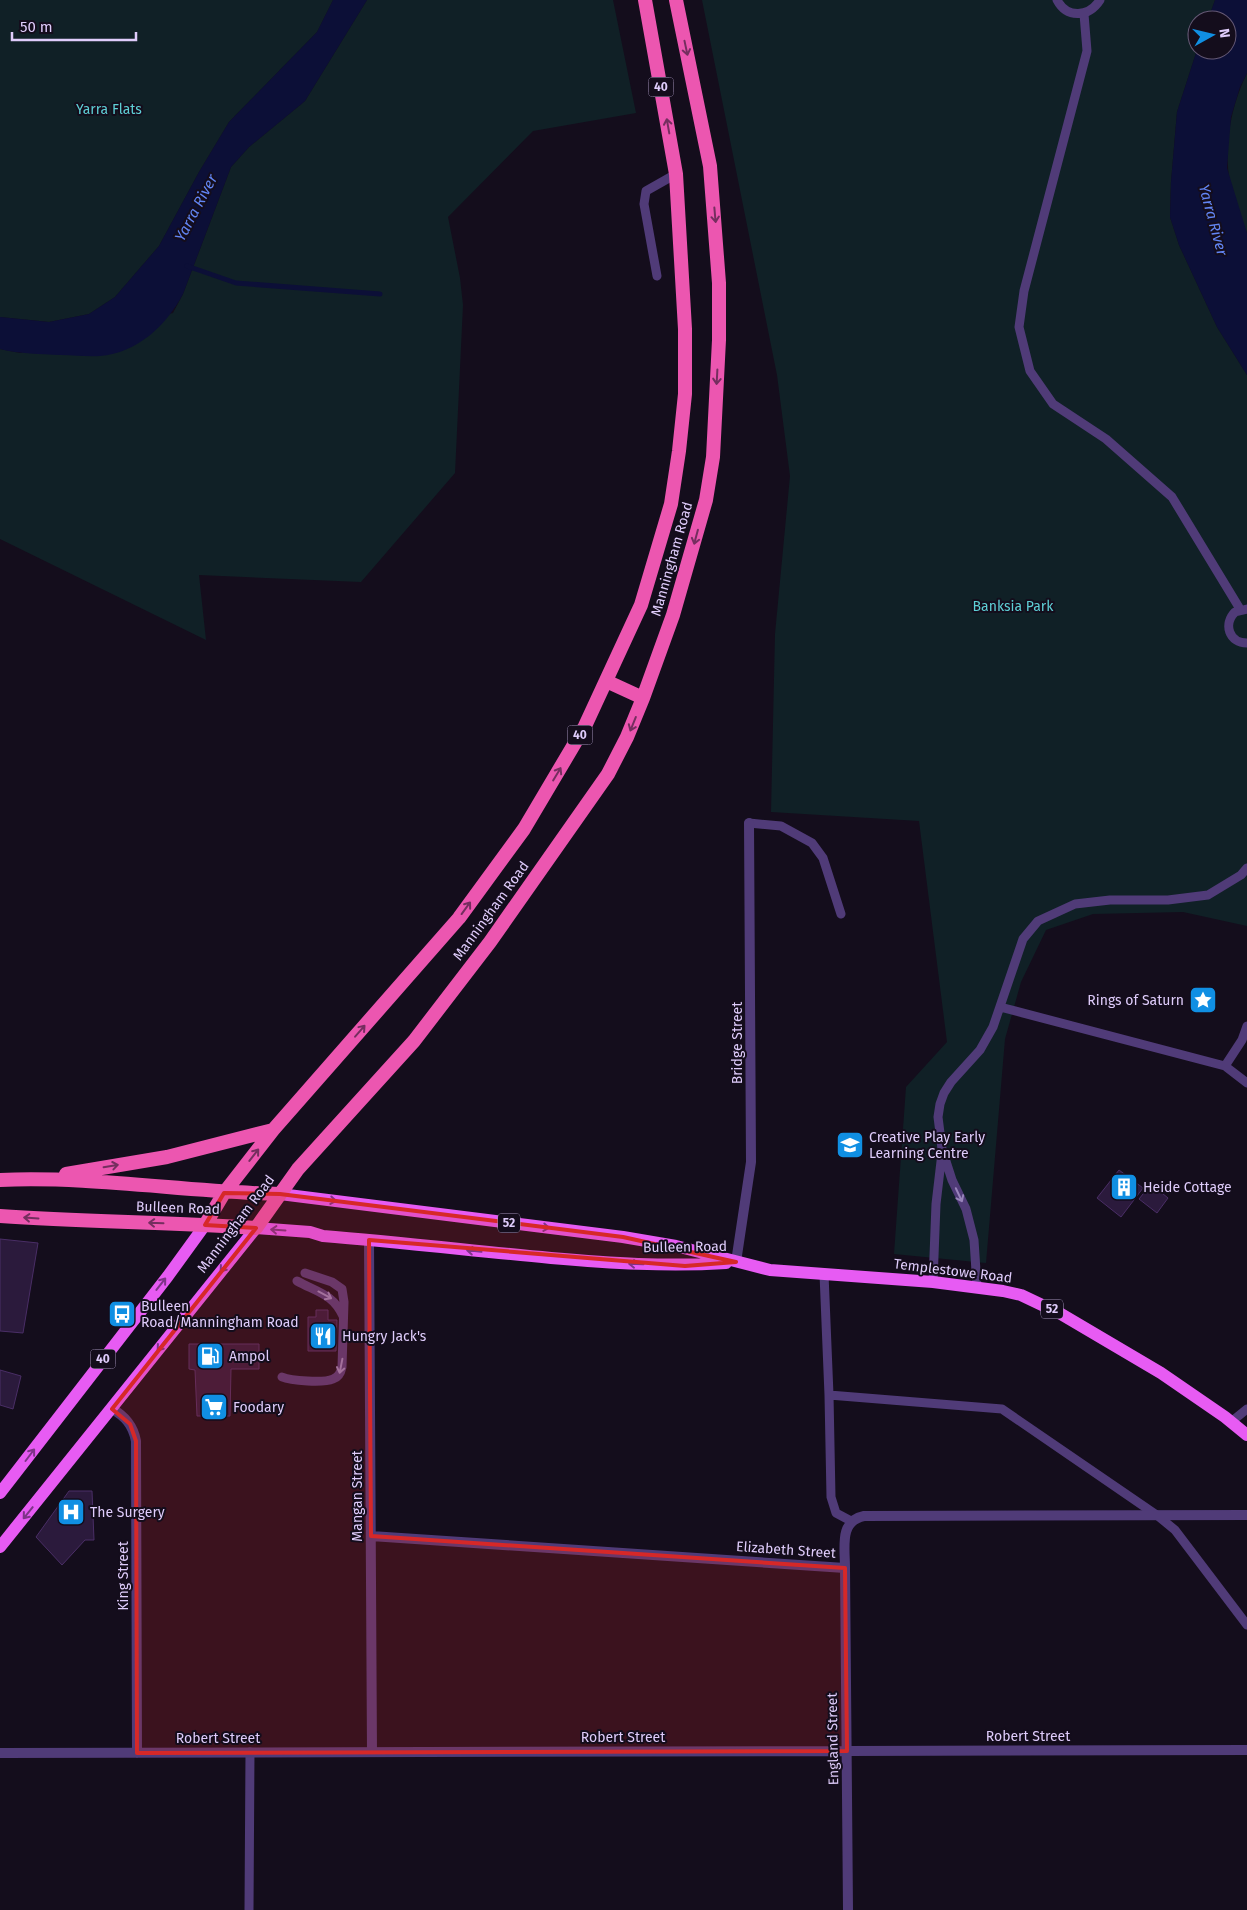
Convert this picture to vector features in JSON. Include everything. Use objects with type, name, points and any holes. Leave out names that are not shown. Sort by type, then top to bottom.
[{"type":"highway","name":"40","points":[[645,0],[676,174]]},
{"type":"highway","name":"Manningham Road","points":[[256,1228],[298,1168],[414,1041],[490,942],[608,774],[627,737],[643,698],[673,615],[706,500],[713,457],[719,340],[719,283],[710,166],[676,0]]},
{"type":"highway","name":"Manningham Road","points":[[205,1224],[224,1193],[274,1130],[460,918],[524,829],[585,726],[641,605],[671,504],[686,394],[685,329],[676,174]]},
{"type":"highway","points":[[606,681],[643,698]]},
{"type":"highway","name":"Bulleen Road","points":[[46,1178],[167,1157],[274,1130]]},
{"type":"highway","name":"Bulleen Road","points":[[0,1180],[46,1178],[166,1186],[224,1193],[280,1194]]},
{"type":"highway","name":"Bulleen Road","points":[[0,1216],[61,1220],[205,1224],[256,1228]]},
{"type":"main road","name":"Bulleen Road","points":[[280,1194],[623,1237],[676,1246],[736,1262]]},
{"type":"main road","name":"Manningham Road","points":[[0,1493],[168,1276],[205,1224]]},
{"type":"main road","name":"Bulleen Road","points":[[256,1228],[619,1264],[685,1266],[736,1262]]},
{"type":"main road","name":"Manningham Road","points":[[0,1547],[256,1228]]},
{"type":"main road","name":"Templestowe Road","points":[[736,1262],[770,1270],[933,1282],[1021,1295],[1061,1314],[1161,1373],[1247,1435]]},
{"type":"street","name":"Bridge Street","points":[[736,1262],[751,1162],[749,823]]},
{"type":"street","name":"Mangan Street","points":[[369,1240],[372,1752]]},
{"type":"street","name":"King Street","points":[[112,1409],[122,1414],[130,1424],[136,1441],[137,1752]]},
{"type":"street","points":[[851,1520],[864,1516],[1247,1515]]},
{"type":"street","name":"Elizabeth Street","points":[[371,1536],[845,1568],[845,1533],[851,1520]]},
{"type":"street","name":"England Street","points":[[845,1568],[848,1910]]},
{"type":"street","name":"Robert Street","points":[[0,1753],[1247,1750]]},
{"type":"lane","points":[[1057,0],[1071,13],[1084,14],[1095,7],[1100,0]]},
{"type":"lane","points":[[1084,14],[1087,51],[1024,291],[1019,327],[1030,371],[1053,404],[1106,439],[1172,497],[1244,609],[1235,612],[1228,621],[1229,632],[1236,641],[1247,643]]},
{"type":"lane","points":[[657,276],[644,204],[646,191],[676,174]]},
{"type":"lane","points":[[749,823],[781,826],[812,843],[823,858],[841,914]]},
{"type":"lane","points":[[977,1287],[974,1240],[966,1209],[952,1180],[942,1149],[938,1118],[944,1093],[951,1082],[980,1050],[993,1026],[1024,939],[1038,921],[1075,904],[1110,900],[1168,900],[1208,895],[1241,875],[1247,868]]},
{"type":"lane","points":[[1000,1007],[1225,1066],[1247,1083]]},
{"type":"lane","points":[[1225,1066],[1242,1040],[1247,1026]]},
{"type":"lane","points":[[933,1282],[936,1212],[942,1149]]},
{"type":"lane","points":[[282,1377],[291,1381],[330,1380],[338,1376],[342,1367],[344,1302],[342,1288],[332,1282],[305,1273]]},
{"type":"lane","points":[[824,1274],[830,1395],[831,1497],[836,1512],[851,1520]]},
{"type":"lane","points":[[297,1281],[331,1298],[336,1303],[343,1318]]},
{"type":"lane","points":[[830,1395],[1002,1409],[1158,1516],[1175,1530],[1247,1625]]},
{"type":"lane","points":[[1231,1422],[1247,1409]]},
{"type":"lane","points":[[250,1752],[250,1910]]},
{"type":"highlighted area","points":[[224,1193],[280,1194],[623,1237],[736,1262],[685,1266],[369,1240],[371,1536],[845,1568],[847,1751],[137,1753],[136,1441],[130,1424],[112,1409],[256,1228],[205,1225]]},
{"type":"green space","name":"Yarra Flats","points":[[0,0],[333,0],[317,32],[229,122],[199,172],[159,246],[115,297],[89,314],[49,322],[0,317]]},
{"type":"green space","points":[[367,0],[613,0],[636,113],[533,131],[448,217],[460,278],[463,305],[455,473],[361,582],[199,575],[206,640],[0,539],[0,349],[20,353],[173,313],[183,294],[231,167],[249,147],[305,101]]},
{"type":"green space","name":"Banksia Park","points":[[702,0],[1215,0],[1212,10],[1187,10],[1187,60],[1194,60],[1177,112],[1170,217],[1179,245],[1217,327],[1247,375],[1247,926],[1183,912],[1093,914],[1046,930],[1021,982],[1005,1039],[986,1263],[894,1254],[906,1087],[947,1042],[919,821],[771,812],[775,634],[790,476],[777,375]]},
{"type":"green space","points":[[1247,73],[1247,233],[1230,181],[1228,142],[1229,130],[1238,95]]},
{"type":"water","name":"Yarra River","points":[[333,0],[367,0],[305,101],[249,147],[231,167],[183,294],[159,327],[138,344],[126,350],[100,356],[15,352],[0,349],[0,317],[49,322],[89,314],[115,297],[159,246],[199,172],[229,122],[317,32]]},
{"type":"water","name":"Yarra River","points":[[1215,0],[1247,0],[1247,73],[1240,87],[1231,117],[1227,168],[1247,233],[1247,375],[1217,327],[1179,245],[1170,217],[1177,112],[1194,60],[1237,60],[1237,10],[1212,10]]},
{"type":"building","name":"Heide Cottage","points":[[1119,1170],[1143,1188],[1121,1217],[1097,1198]]},
{"type":"building","points":[[1151,1184],[1168,1198],[1157,1213],[1139,1199]]},
{"type":"building","points":[[0,1239],[38,1243],[23,1333],[0,1331]]},
{"type":"building","name":"Hungry Jack's","points":[[316,1310],[328,1310],[328,1320],[337,1320],[336,1351],[308,1351],[308,1317],[316,1317]]},
{"type":"building","points":[[189,1344],[259,1344],[259,1369],[231,1369],[230,1416],[197,1416],[195,1370],[189,1369]]},
{"type":"building","points":[[0,1370],[21,1376],[13,1409],[0,1405]]},
{"type":"building","points":[[69,1491],[92,1491],[94,1540],[85,1540],[62,1565],[36,1537]]},
{"type":"waterway","points":[[187,266],[236,283],[380,294]]},
{"type":"place","name":"Rings of Saturn","points":[[1203,1000]]},
{"type":"place","name":"Creative Play Early Learning Centre","points":[[850,1145]]},
{"type":"place","name":"Heide Cottage","points":[[1124,1187]]},
{"type":"place","name":"Bulleen Road/Manningham Road","points":[[122,1314]]},
{"type":"place","name":"Hungry Jack's","points":[[323,1336]]},
{"type":"place","name":"Ampol","points":[[210,1356]]},
{"type":"place","name":"Foodary","points":[[214,1407]]},
{"type":"place","name":"The Surgery","points":[[71,1512]]}]
